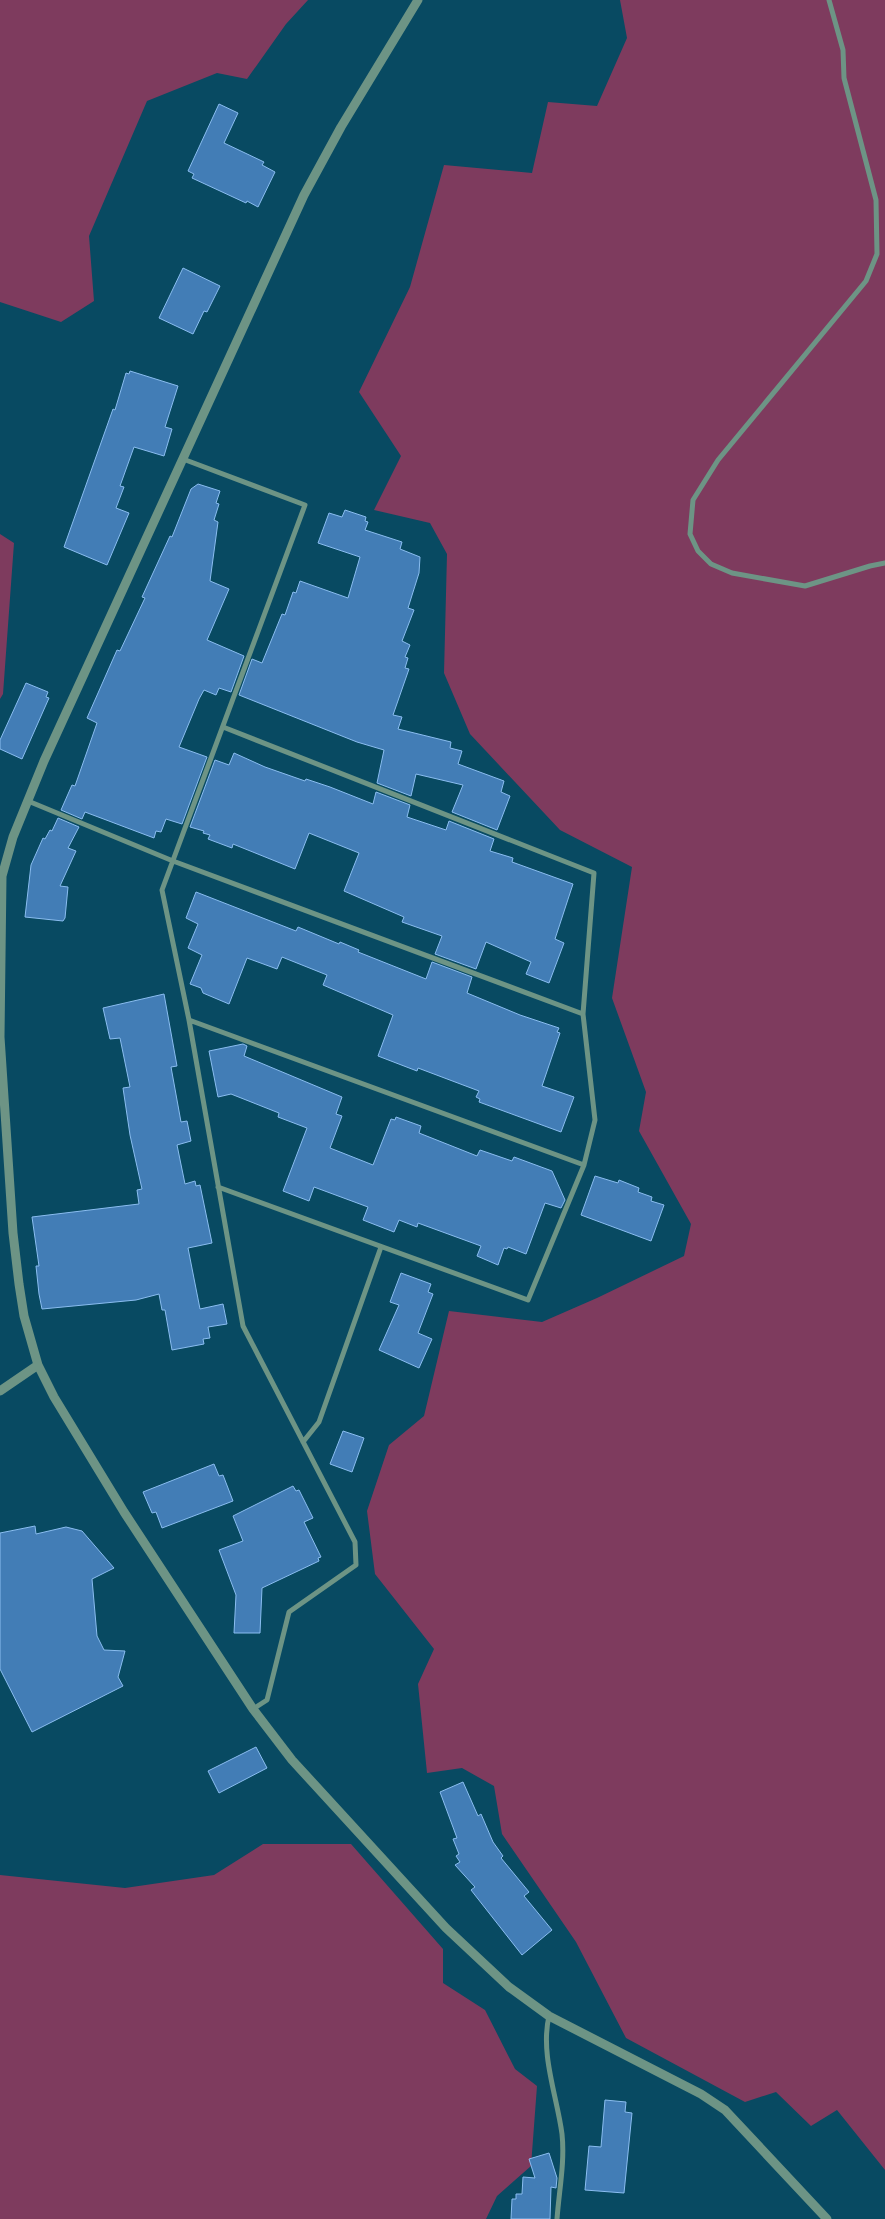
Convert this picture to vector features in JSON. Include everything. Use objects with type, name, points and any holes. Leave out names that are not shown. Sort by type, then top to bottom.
[{"type":"street","points":[[418,0],[341,127],[304,195],[44,761],[13,837],[2,876],[0,1037],[13,1233],[24,1316],[38,1365],[54,1397],[124,1512],[253,1709],[292,1760],[446,1928],[509,1987],[549,2016],[701,2094],[725,2110],[827,2219]]},
{"type":"street","points":[[829,0],[843,50],[844,78],[876,200],[877,254],[866,281],[718,460],[694,500],[690,534],[698,551],[711,564],[732,573],[805,586],[885,563]]},
{"type":"street","points":[[182,459],[305,505],[162,890],[189,1020],[243,1326],[355,1542],[356,1565],[289,1612],[267,1700],[253,1709]]},
{"type":"street","points":[[218,1187],[528,1300],[584,1165],[595,1120],[582,1014],[594,874],[223,726]]},
{"type":"street","points":[[28,801],[173,861],[582,1014]]},
{"type":"street","points":[[189,1020],[584,1165]]},
{"type":"street","points":[[303,1442],[319,1422],[381,1246]]},
{"type":"street","points":[[0,1391],[38,1365]]},
{"type":"street","points":[[549,2016],[545,2034],[562,2135],[557,2219]]},
{"type":"shaded area","points":[[0,0],[308,0],[286,24],[247,79],[217,73],[147,101],[89,236],[94,301],[61,322],[0,302]]},
{"type":"shaded area","points":[[620,0],[885,0],[885,2170],[837,2110],[811,2126],[776,2092],[745,2102],[626,2038],[576,1942],[502,1834],[494,1786],[462,1768],[427,1773],[418,1684],[434,1649],[375,1574],[367,1511],[389,1445],[424,1416],[449,1311],[542,1322],[684,1256],[691,1224],[639,1131],[646,1092],[612,998],[632,867],[560,830],[470,734],[444,673],[447,554],[430,523],[374,510],[401,456],[359,392],[410,287],[444,165],[532,173],[548,102],[597,106],[627,38]]},
{"type":"shaded area","points":[[0,534],[14,543],[3,694],[0,699]]},
{"type":"shaded area","points":[[263,1844],[351,1844],[443,1949],[443,1983],[485,2010],[515,2069],[537,2086],[531,2166],[497,2196],[486,2219],[0,2219],[0,1875],[125,1888],[214,1875]]},
{"type":"building","points":[[219,104],[238,113],[224,143],[264,162],[262,165],[275,172],[258,207],[192,178],[194,174],[188,171]]},
{"type":"building","points":[[183,268],[220,286],[207,312],[204,311],[193,334],[159,318]]},
{"type":"building","points":[[130,371],[178,386],[165,427],[172,429],[164,456],[134,447],[120,486],[124,487],[116,508],[129,513],[107,565],[64,547],[113,409],[115,410],[126,373],[129,374]]},
{"type":"building","points":[[198,484],[220,491],[216,503],[219,504],[214,520],[218,522],[210,581],[229,589],[207,640],[244,656],[231,692],[219,688],[216,695],[204,690],[199,699],[179,747],[207,757],[182,824],[166,819],[161,832],[156,831],[154,838],[85,812],[82,819],[61,810],[72,785],[75,786],[97,723],[87,718],[117,650],[120,651],[145,598],[142,597],[170,536],[172,537],[191,489]]},
{"type":"building","points":[[345,510],[366,517],[365,521],[368,522],[365,530],[402,542],[400,549],[420,557],[419,573],[408,608],[414,610],[402,641],[410,645],[405,657],[408,658],[405,668],[409,669],[393,715],[402,717],[398,729],[451,742],[450,748],[462,751],[458,764],[504,781],[501,792],[510,796],[497,830],[452,812],[463,785],[416,774],[411,796],[377,783],[384,750],[357,742],[239,695],[252,659],[262,663],[282,614],[285,615],[293,592],[296,593],[300,581],[348,598],[360,557],[318,543],[329,513],[342,517]]},
{"type":"building","points":[[26,683],[48,692],[46,697],[49,698],[22,759],[0,749],[0,740]]},
{"type":"building","points":[[234,753],[265,767],[305,781],[306,779],[330,787],[373,804],[376,792],[410,805],[407,817],[446,830],[449,821],[494,839],[490,851],[513,858],[512,862],[573,884],[555,939],[564,943],[549,983],[526,974],[531,962],[486,942],[476,969],[435,954],[442,936],[402,922],[404,917],[344,891],[359,853],[309,833],[295,869],[233,844],[232,848],[208,839],[210,835],[203,833],[204,831],[190,827],[215,760],[229,765]]},
{"type":"building","points":[[58,818],[79,827],[68,848],[76,851],[60,886],[68,887],[65,918],[63,921],[25,917],[31,865],[43,838],[45,839],[50,830],[52,831]]},
{"type":"building","points":[[196,892],[296,931],[298,927],[339,944],[340,942],[359,950],[358,952],[426,979],[432,962],[472,977],[467,993],[520,1015],[559,1028],[557,1032],[560,1033],[542,1086],[574,1097],[561,1132],[479,1102],[480,1099],[476,1097],[479,1091],[418,1068],[417,1071],[378,1056],[393,1015],[323,985],[327,975],[282,957],[277,969],[247,958],[229,1004],[203,993],[201,988],[190,984],[202,955],[188,948],[198,924],[186,918]]},
{"type":"building","points":[[164,994],[177,1066],[171,1067],[181,1122],[187,1121],[191,1141],[177,1145],[185,1184],[195,1181],[196,1186],[200,1185],[212,1243],[188,1248],[200,1309],[223,1304],[227,1324],[208,1327],[210,1338],[203,1339],[204,1344],[172,1350],[165,1310],[162,1310],[159,1294],[136,1300],[42,1309],[36,1266],[39,1266],[32,1217],[139,1204],[137,1190],[142,1189],[130,1135],[123,1088],[130,1087],[120,1038],[110,1039],[103,1008]]},
{"type":"building","points":[[243,1044],[247,1046],[244,1056],[342,1097],[336,1114],[342,1116],[330,1148],[373,1165],[391,1119],[395,1120],[396,1117],[421,1126],[419,1133],[477,1156],[480,1150],[512,1161],[514,1157],[552,1171],[565,1200],[561,1208],[545,1203],[526,1254],[508,1247],[507,1249],[504,1248],[498,1265],[477,1256],[481,1246],[418,1223],[417,1227],[399,1220],[394,1232],[363,1220],[368,1207],[314,1187],[309,1201],[283,1191],[307,1128],[278,1117],[279,1113],[231,1094],[218,1097],[209,1051]]},
{"type":"building","points":[[595,1176],[618,1183],[619,1180],[639,1188],[638,1192],[652,1197],[651,1201],[664,1205],[651,1241],[581,1215]]},
{"type":"building","points":[[401,1273],[431,1284],[428,1292],[433,1294],[418,1333],[432,1339],[419,1368],[379,1350],[399,1305],[390,1302]]},
{"type":"building","points":[[343,1431],[364,1438],[352,1472],[330,1464]]},
{"type":"building","points":[[214,1464],[219,1476],[223,1475],[233,1501],[162,1528],[156,1512],[152,1513],[143,1492]]},
{"type":"building","points":[[293,1486],[296,1491],[299,1490],[313,1518],[304,1522],[321,1557],[318,1558],[319,1561],[262,1588],[260,1633],[234,1633],[236,1595],[219,1550],[243,1541],[233,1516]]},
{"type":"building","points":[[35,1526],[36,1534],[66,1527],[82,1531],[114,1568],[92,1579],[97,1636],[104,1650],[125,1651],[118,1677],[123,1686],[32,1732],[0,1669],[0,1533]]},
{"type":"building","points":[[256,1747],[267,1768],[219,1793],[208,1771]]},
{"type":"building","points":[[463,1782],[478,1816],[481,1814],[493,1842],[503,1856],[501,1858],[529,1892],[524,1896],[552,1930],[522,1955],[471,1890],[475,1887],[455,1865],[460,1862],[456,1856],[459,1854],[453,1839],[457,1838],[440,1792]]},
{"type":"building","points":[[605,2100],[626,2102],[625,2112],[632,2113],[624,2193],[585,2190],[589,2146],[601,2147]]},
{"type":"building","points":[[549,2153],[557,2178],[556,2188],[551,2187],[550,2219],[511,2219],[512,2199],[516,2199],[516,2194],[522,2194],[523,2177],[535,2178],[529,2159]]}]
